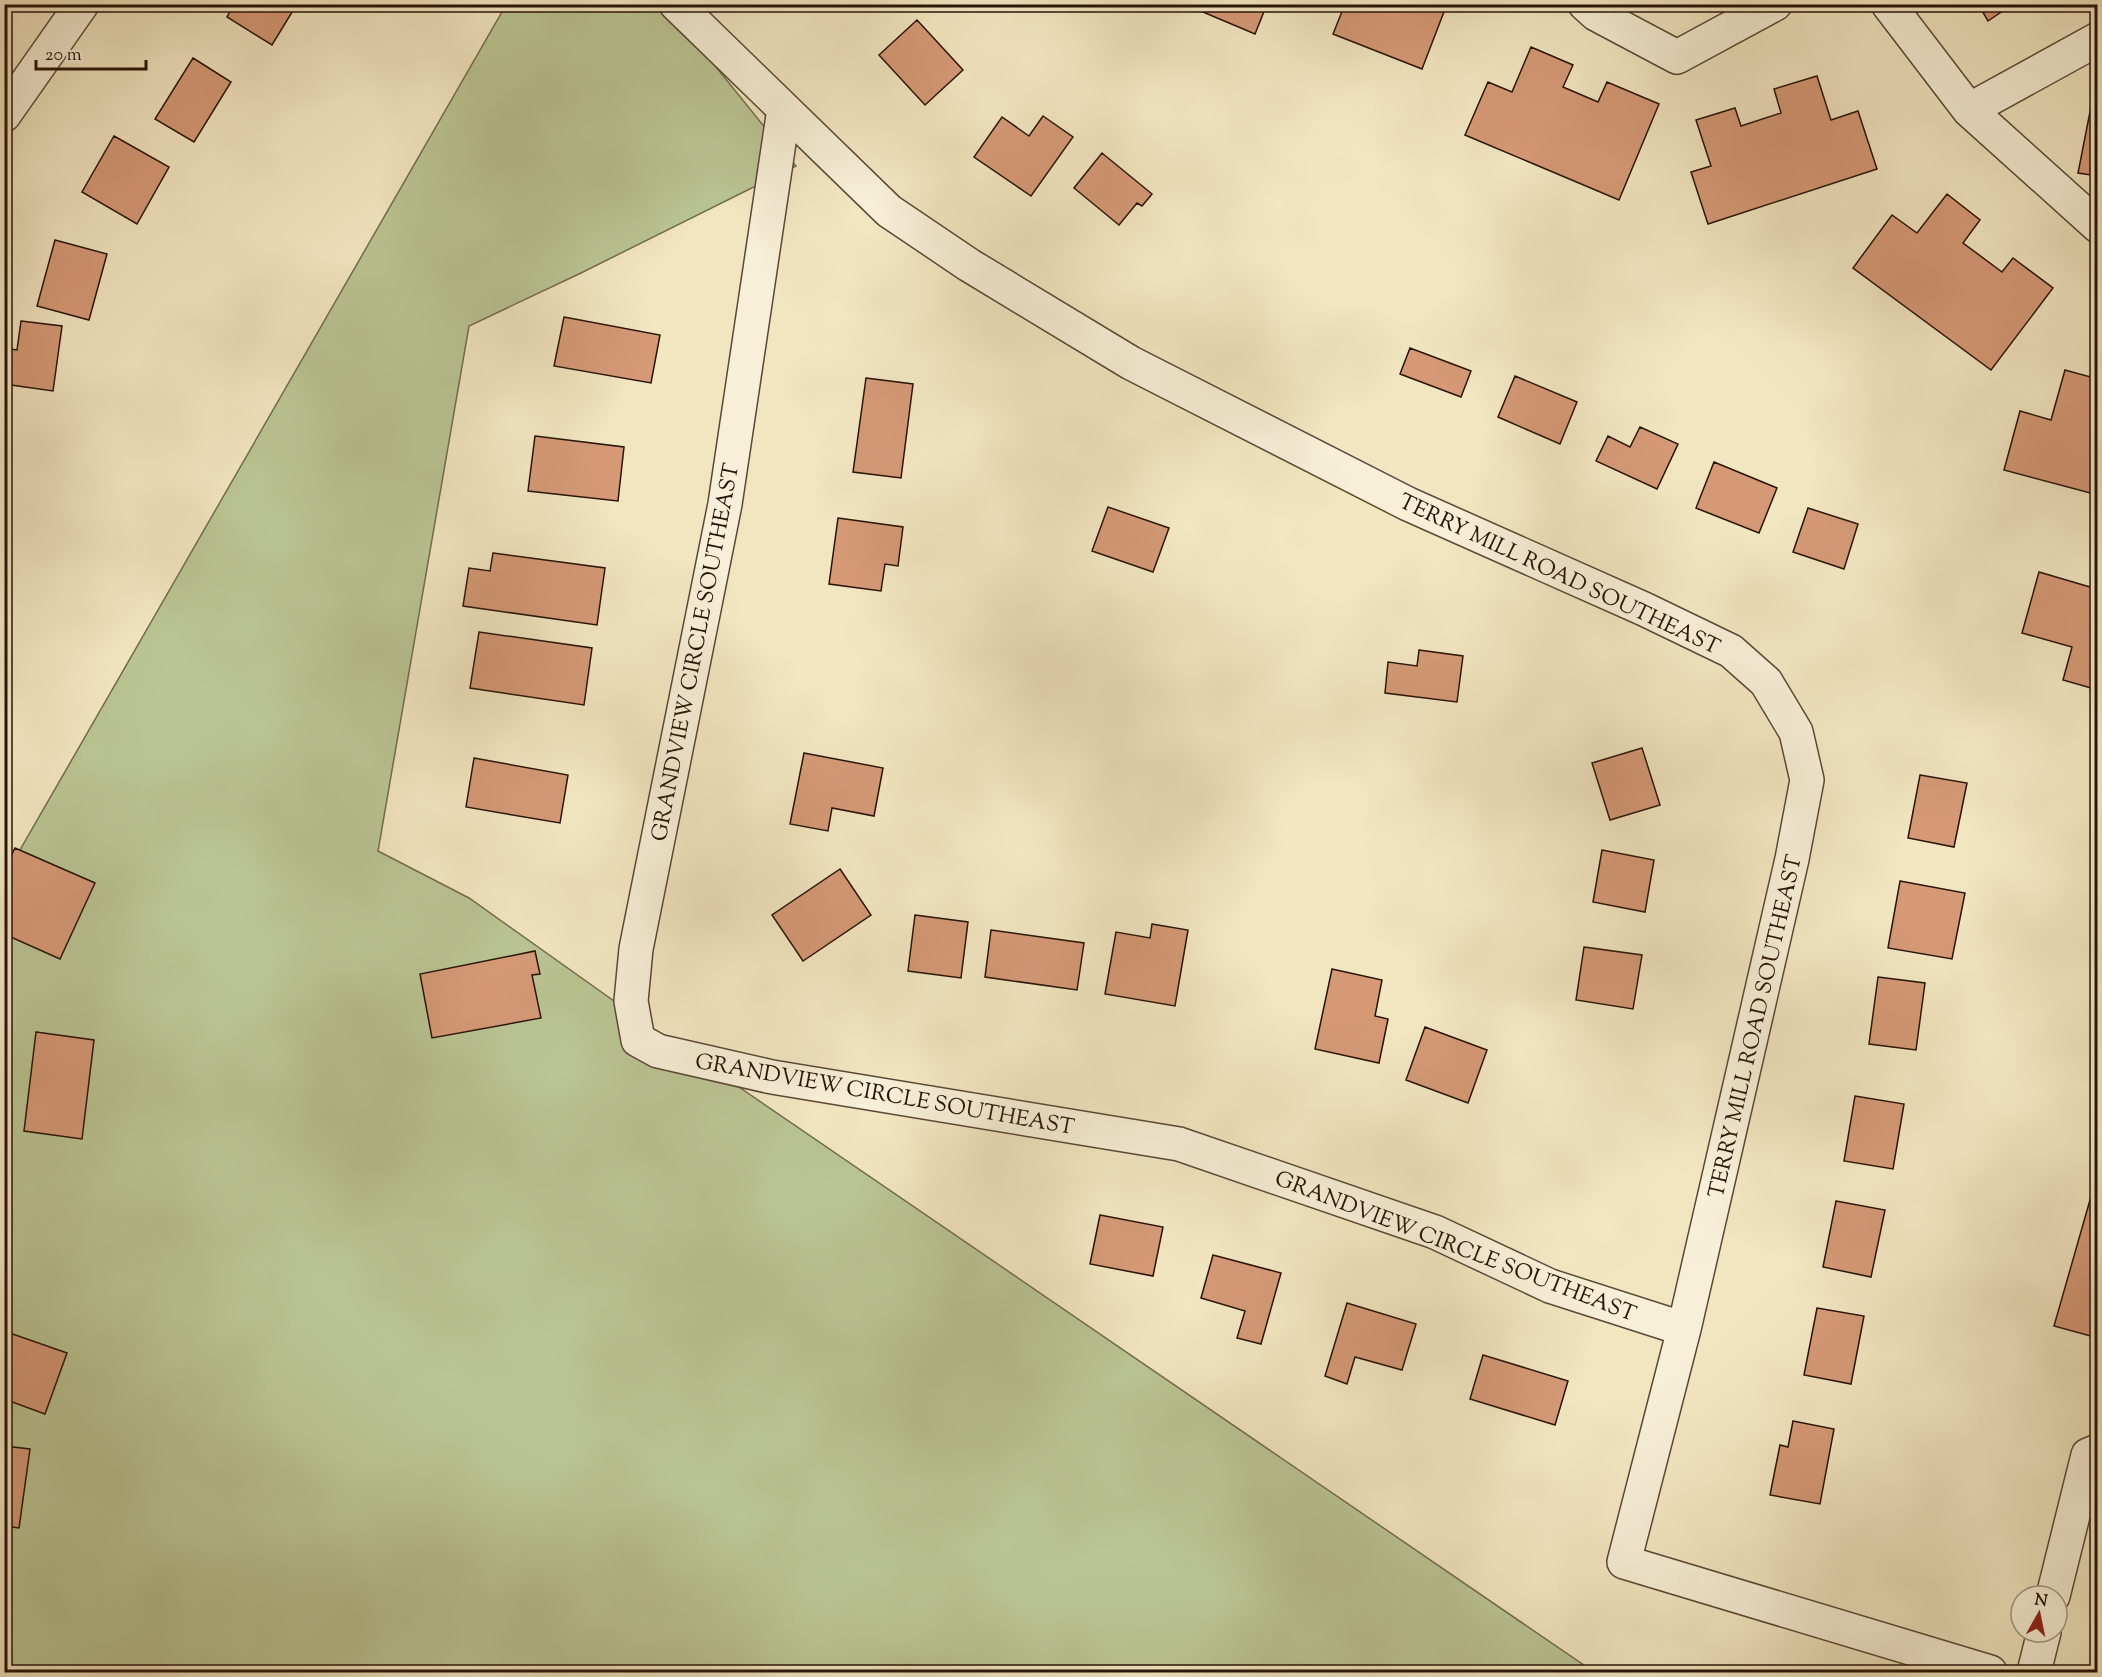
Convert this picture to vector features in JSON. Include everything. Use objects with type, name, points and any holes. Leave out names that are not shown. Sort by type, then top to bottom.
[{"type":"street","points":[[4,115],[15,77],[82,4]]},
{"type":"street","name":"TERRY MILL ROAD SOUTHEAST","points":[[676,4],[889,211],[969,265],[1131,363],[1408,504],[1644,609],[1731,651],[1766,682],[1796,732],[1806,780],[1792,859],[1684,1329],[1624,1562],[1990,1672]]},
{"type":"street","points":[[1585,4],[1596,14],[1677,57],[1775,4]]},
{"type":"street","points":[[1888,4],[1969,110],[2097,226]]},
{"type":"street","points":[[1969,110],[2097,39]]},
{"type":"street","name":"GRANDVIEW CIRCLE SOUTHEAST","points":[[784,109],[725,504],[636,949],[631,1001],[638,1040],[658,1051],[772,1077],[1179,1144],[1435,1232],[1550,1286],[1684,1329]]},
{"type":"street","points":[[2056,1584],[2088,1455],[2097,1450]]},
{"type":"street","points":[[2034,1672],[2041,1644]]},
{"type":"green space","points":[[506,5],[666,5],[796,166],[469,326],[378,851],[469,898],[638,1018],[1594,1672],[5,1672],[5,876]]},
{"type":"building","points":[[234,4],[297,4],[272,45],[227,17]]},
{"type":"building","points":[[1184,4],[1267,4],[1255,34]]},
{"type":"building","points":[[1345,4],[1447,4],[1422,69],[1333,34]]},
{"type":"building","points":[[1978,4],[2013,4],[1988,21]]},
{"type":"building","points":[[917,20],[963,70],[925,105],[879,55]]},
{"type":"building","points":[[1531,47],[1573,65],[1563,87],[1598,102],[1607,82],[1659,104],[1619,200],[1465,135],[1488,82],[1512,92]]},
{"type":"building","points":[[193,58],[231,82],[194,142],[155,119]]},
{"type":"building","points":[[1817,76],[1831,120],[1858,111],[1877,169],[1708,224],[1691,172],[1711,166],[1696,120],[1735,108],[1741,126],[1781,113],[1774,89]]},
{"type":"building","points":[[2096,81],[2098,81],[2098,176],[2078,173]]},
{"type":"building","points":[[1043,116],[1073,137],[1031,196],[974,157],[1002,117],[1029,136]]},
{"type":"building","points":[[114,136],[169,167],[137,224],[82,192]]},
{"type":"building","points":[[1102,153],[1152,194],[1142,206],[1137,203],[1119,225],[1074,188]]},
{"type":"building","points":[[1947,194],[1980,220],[1963,243],[2002,272],[2013,258],[2053,288],[1991,370],[1853,268],[1892,215],[1917,233]]},
{"type":"building","points":[[55,240],[107,254],[89,320],[37,306]]},
{"type":"building","points":[[564,317],[660,335],[651,383],[554,366]]},
{"type":"building","points":[[21,321],[62,326],[53,391],[4,384],[4,348],[17,350]]},
{"type":"building","points":[[1410,348],[1471,371],[1461,397],[1400,374]]},
{"type":"building","points":[[2065,370],[2098,379],[2098,495],[2004,470],[2020,411],[2051,420]]},
{"type":"building","points":[[1515,376],[1577,402],[1560,444],[1498,417]]},
{"type":"building","points":[[866,378],[913,384],[901,478],[853,472]]},
{"type":"building","points":[[1640,427],[1678,444],[1657,489],[1596,461],[1608,436],[1630,447]]},
{"type":"building","points":[[535,436],[624,447],[618,501],[528,491]]},
{"type":"building","points":[[1714,462],[1777,488],[1759,533],[1696,508]]},
{"type":"building","points":[[1108,507],[1169,528],[1153,572],[1092,551]]},
{"type":"building","points":[[1808,508],[1858,524],[1844,569],[1793,552]]},
{"type":"building","points":[[838,518],[903,527],[898,566],[885,564],[881,591],[829,584]]},
{"type":"building","points":[[493,553],[605,568],[597,625],[463,606],[469,568],[490,571]]},
{"type":"building","points":[[2097,564],[2098,690],[2063,680],[2072,647],[2022,633],[2039,572],[2090,587]]},
{"type":"building","points":[[479,632],[592,648],[584,705],[470,688]]},
{"type":"building","points":[[1419,650],[1463,656],[1457,702],[1385,693],[1388,662],[1417,666]]},
{"type":"building","points":[[1642,748],[1660,805],[1610,820],[1592,763]]},
{"type":"building","points":[[804,753],[883,768],[874,816],[832,808],[828,831],[790,824]]},
{"type":"building","points":[[474,758],[568,775],[560,823],[466,807]]},
{"type":"building","points":[[1920,775],[1967,783],[1954,847],[1908,838]]},
{"type":"building","points":[[15,848],[95,883],[60,959],[4,934],[4,870]]},
{"type":"building","points":[[1602,850],[1654,860],[1645,912],[1593,902]]},
{"type":"building","points":[[840,869],[871,915],[803,961],[772,915]]},
{"type":"building","points":[[1900,881],[1965,893],[1952,959],[1888,948]]},
{"type":"building","points":[[915,915],[968,922],[961,978],[908,971]]},
{"type":"building","points":[[1152,924],[1188,930],[1175,1006],[1105,994],[1116,932],[1150,938]]},
{"type":"building","points":[[991,930],[1084,943],[1077,990],[985,977]]},
{"type":"building","points":[[1584,947],[1642,955],[1633,1009],[1576,1000]]},
{"type":"building","points":[[535,951],[540,974],[532,975],[541,1018],[432,1038],[420,974]]},
{"type":"building","points":[[1332,969],[1382,980],[1375,1016],[1388,1019],[1379,1063],[1315,1049]]},
{"type":"building","points":[[1878,977],[1925,983],[1916,1050],[1869,1044]]},
{"type":"building","points":[[1425,1027],[1487,1050],[1468,1103],[1406,1080]]},
{"type":"building","points":[[36,1032],[94,1040],[82,1139],[24,1131]]},
{"type":"building","points":[[1855,1096],[1904,1104],[1893,1169],[1844,1161]]},
{"type":"building","points":[[2098,1172],[2098,1338],[2054,1326]]},
{"type":"building","points":[[1836,1201],[1885,1210],[1871,1277],[1823,1267]]},
{"type":"building","points":[[1100,1215],[1163,1227],[1153,1276],[1090,1264]]},
{"type":"building","points":[[1213,1255],[1281,1273],[1261,1344],[1237,1338],[1245,1311],[1201,1298]]},
{"type":"building","points":[[1347,1303],[1416,1324],[1402,1370],[1355,1357],[1347,1384],[1325,1376]]},
{"type":"building","points":[[1817,1308],[1864,1316],[1851,1384],[1804,1375]]},
{"type":"building","points":[[4,1331],[67,1353],[45,1414],[4,1399]]},
{"type":"building","points":[[1483,1355],[1568,1381],[1555,1425],[1470,1399]]},
{"type":"building","points":[[1793,1421],[1834,1429],[1820,1504],[1770,1495],[1780,1445],[1788,1447]]},
{"type":"building","points":[[4,1446],[30,1449],[19,1528],[4,1526]]}]
